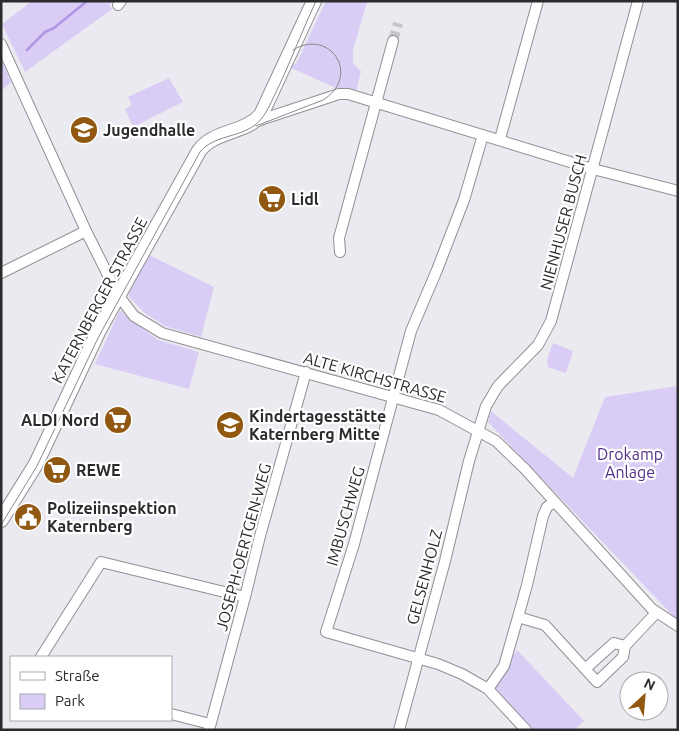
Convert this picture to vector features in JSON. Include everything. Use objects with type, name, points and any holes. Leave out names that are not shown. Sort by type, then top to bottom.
[{"type":"main road","points":[[253,123],[266,107],[314,1]]},
{"type":"main road","name":"KATERNBERGER STRASSE","points":[[1,520],[36,464],[99,330],[201,149],[212,140],[253,123]]},
{"type":"street","points":[[500,139],[538,1]]},
{"type":"street","name":"NIENHUSER BUSCH","points":[[478,431],[486,406],[498,386],[532,354],[547,330],[556,305],[638,1]]},
{"type":"street","points":[[340,252],[339,238],[393,41]]},
{"type":"street","name":"ALTE KIRCHSTRASSE","points":[[1,44],[86,231],[118,295],[134,316],[162,333],[439,410],[496,441],[656,613],[678,626]]},
{"type":"street","name":"KATERNBERGER STRASSE","points":[[253,123],[339,94],[348,94],[593,169],[678,191]]},
{"type":"street","name":"IMBUSCHWEG","points":[[483,135],[464,200],[438,270],[411,331],[354,544],[326,632],[438,664],[462,674],[488,689],[526,730]]},
{"type":"street","points":[[1,273],[86,231]]},
{"type":"street","name":"JOSEPH-OERTGEN-WEG","points":[[209,727],[306,372]]},
{"type":"street","name":"GELSENHOLZ","points":[[399,730],[478,431]]},
{"type":"street","points":[[488,689],[504,666],[528,585],[543,516],[547,507],[554,502]]},
{"type":"street","points":[[42,656],[101,562],[245,597]]},
{"type":"street","points":[[518,617],[545,625],[597,682],[623,657],[626,646],[656,613]]},
{"type":"street","points":[[585,669],[614,643],[626,646]]},
{"type":"street","points":[[172,714],[209,727]]},
{"type":"green space","points":[[32,1],[113,1],[109,5],[112,9],[25,72],[2,24]]},
{"type":"green space","points":[[326,1],[367,2],[353,50],[353,63],[361,71],[356,92],[336,88],[287,66],[296,64]]},
{"type":"green space","points":[[1,59],[11,82],[1,91]]},
{"type":"green space","points":[[169,78],[183,102],[133,127],[125,109],[132,105],[128,97]]},
{"type":"green space","points":[[149,255],[214,287],[201,337],[165,326],[145,313],[130,298],[128,292],[134,268]]},
{"type":"green space","points":[[120,310],[158,340],[199,352],[189,389],[95,364]]},
{"type":"green space","points":[[553,343],[573,351],[566,373],[548,367],[547,360]]},
{"type":"green space","name":"Drokamp Anlage","points":[[678,386],[678,621],[488,422],[491,411],[573,478],[605,397]]},
{"type":"green space","points":[[517,650],[584,721],[574,730],[530,730],[490,689]]},
{"type":"waterway","points":[[27,50],[45,32],[54,28],[87,1]]},
{"type":"tunnel","points":[[393,41],[398,23]]},
{"type":"tram line","points":[[1,525],[37,466],[98,338],[200,152],[212,142],[248,129],[263,117],[279,86],[316,1]]},
{"type":"tram line","points":[[256,126],[323,100],[334,90],[340,79],[340,68],[336,57],[329,49],[319,45],[307,45],[293,50]]},
{"type":"place","name":"Jugendhalle","points":[[84,130]]},
{"type":"place","name":"Lidl","points":[[272,199]]},
{"type":"place","name":"ALDI Nord","points":[[118,420]]},
{"type":"place","name":"Kindertagesstätte Katernberg Mitte","points":[[230,425]]},
{"type":"place","name":"REWE","points":[[57,470]]},
{"type":"place","name":"Polizeiinspektion Katernberg","points":[[28,517]]}]
